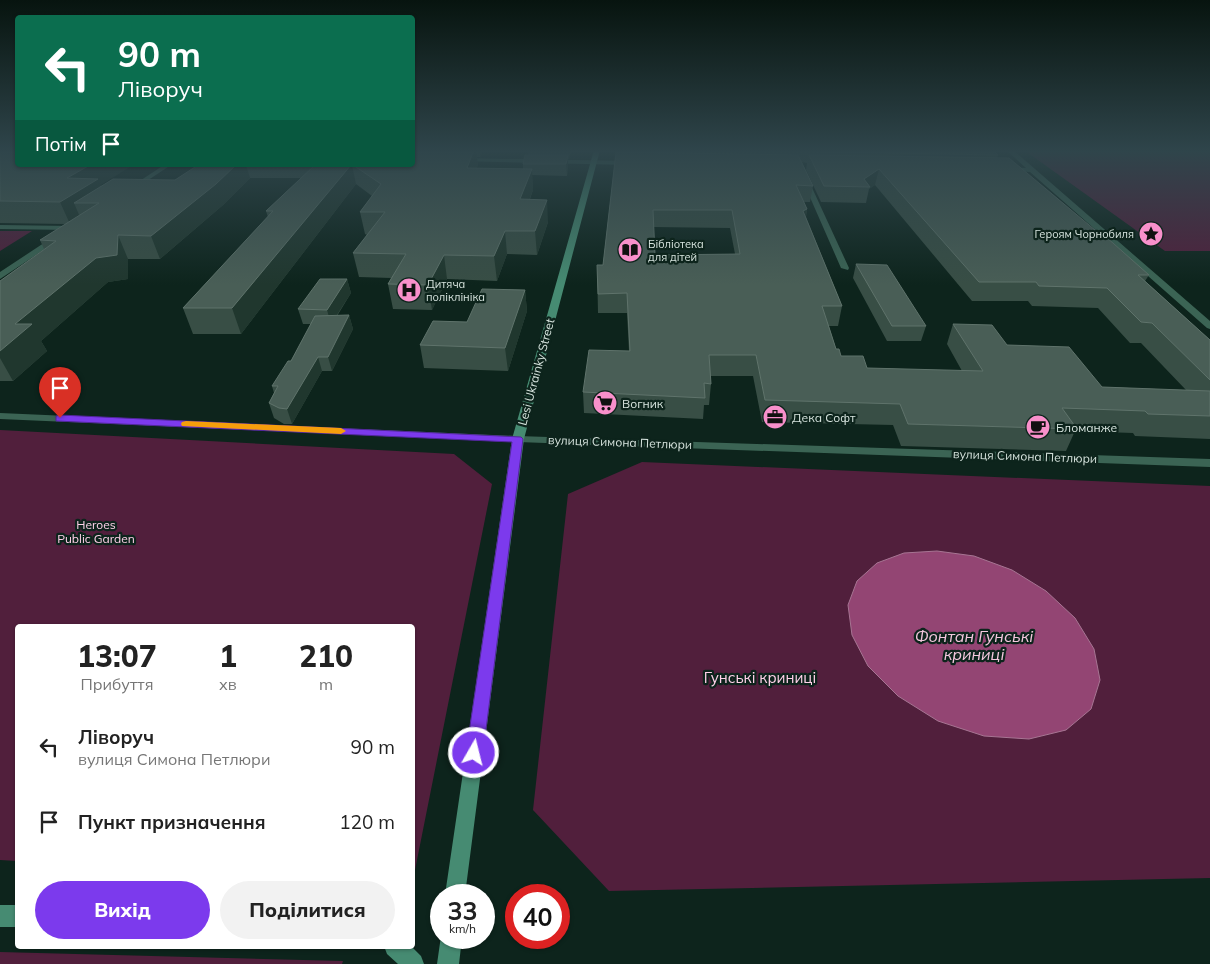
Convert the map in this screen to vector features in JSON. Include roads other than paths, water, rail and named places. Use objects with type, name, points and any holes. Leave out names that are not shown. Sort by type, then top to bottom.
[{"type":"street","name":"Lesi Ukrainky Street","points":[[457,884],[518,439],[585,195]]},
{"type":"street","points":[[812,195],[845,268]]},
{"type":"street","points":[[1061,195],[1210,326]]},
{"type":"street","points":[[0,276],[80,223]]},
{"type":"street","points":[[0,227],[72,228]]},
{"type":"street","name":"вулиця Симона Петлюри","points":[[0,416],[518,439],[1210,463]]},
{"type":"street","points":[[0,916],[15,916]]},
{"type":"street","points":[[398,949],[413,964]]},
{"type":"street","points":[[448,964],[450,949]]},
{"type":"water","name":"Фонтан Гунські криниці","points":[[937,551],[974,556],[1012,570],[1046,591],[1075,618],[1094,649],[1100,680],[1091,709],[1066,730],[1029,739],[984,736],[938,721],[898,696],[868,666],[852,635],[848,605],[857,581],[877,563],[904,553]]},
{"type":"place","name":"Героям Чорнобиля","points":[[1151,234]]},
{"type":"place","name":"Бібліотека для дітей","points":[[630,250]]},
{"type":"place","name":"Дитяча поліклініка","points":[[409,290]]},
{"type":"place","name":"Вогник","points":[[605,403]]},
{"type":"place","name":"Дека Софт","points":[[775,417]]},
{"type":"place","name":"Бломанже","points":[[1038,427]]},
{"type":"park label","name":"Heroes Public Garden","points":[[96,531]]},
{"type":"park label","name":"Гунські криниці","points":[[760,677]]}]
